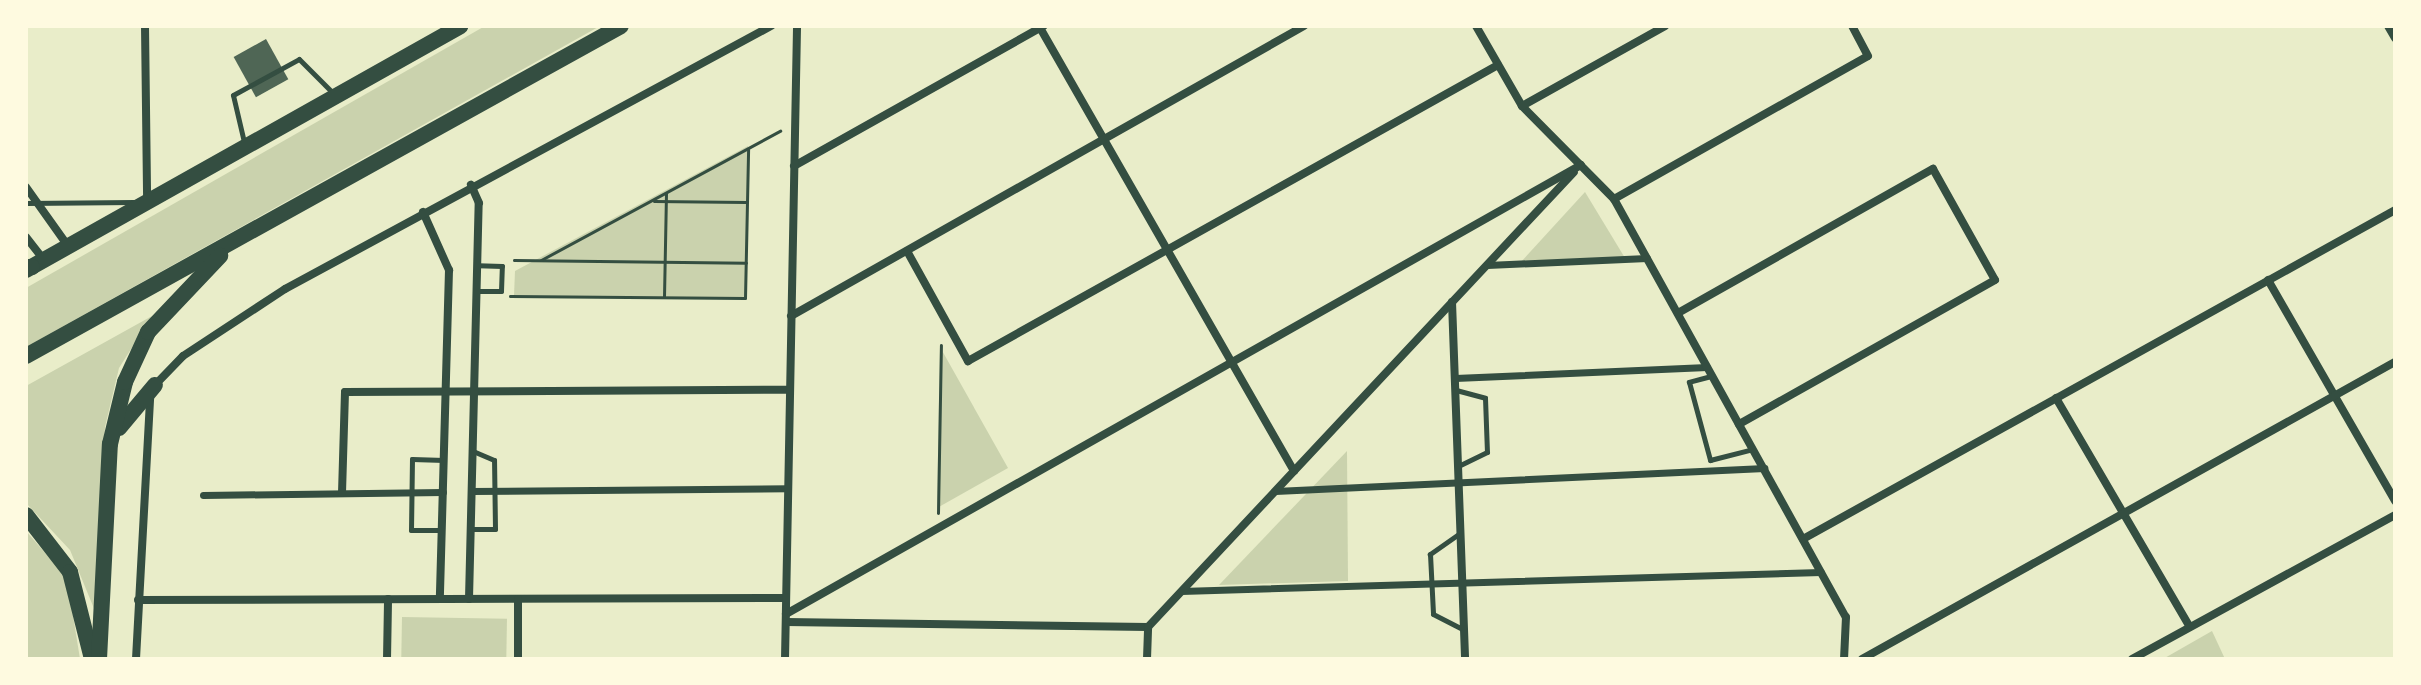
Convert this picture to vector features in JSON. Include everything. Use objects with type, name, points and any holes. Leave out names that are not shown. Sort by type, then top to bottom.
[{"type":"main road","points":[[32,266],[460,26]]},
{"type":"main road","points":[[26,356],[621,26]]},
{"type":"main road","points":[[99,659],[110,444],[125,382],[148,332],[238,239]]},
{"type":"main road","points":[[110,444],[139,398],[155,385]]},
{"type":"main road","points":[[26,515],[70,572],[92,659]]},
{"type":"street","points":[[145,26],[147,202]]},
{"type":"street","points":[[136,659],[146,415],[155,385],[183,356],[285,289],[471,185],[771,26]]},
{"type":"street","points":[[785,659],[797,26]]},
{"type":"street","points":[[791,316],[1304,26]]},
{"type":"street","points":[[1522,106],[1665,26]]},
{"type":"street","points":[[1614,199],[1868,56],[1852,26]]},
{"type":"street","points":[[2388,26],[2395,38]]},
{"type":"street","points":[[794,166],[1041,27],[1294,471]]},
{"type":"street","points":[[1478,27],[1522,106],[1614,199],[1846,617],[1844,659]]},
{"type":"street","points":[[907,251],[968,361],[1498,65]]},
{"type":"street","points":[[1147,659],[1148,627],[1581,165]]},
{"type":"street","points":[[786,618],[1231,361],[1581,165]]},
{"type":"street","points":[[1678,313],[1933,169],[1995,280],[1739,424]]},
{"type":"street","points":[[469,599],[479,203],[471,185]]},
{"type":"street","points":[[26,187],[68,246]]},
{"type":"street","points":[[1803,539],[2395,210]]},
{"type":"street","points":[[423,212],[449,270],[440,599]]},
{"type":"street","points":[[26,237],[32,266]]},
{"type":"street","points":[[1487,265],[1647,258]]},
{"type":"street","points":[[2268,280],[2395,501]]},
{"type":"street","points":[[1452,302],[1465,659]]},
{"type":"street","points":[[1862,659],[2395,362]]},
{"type":"street","points":[[1455,378],[1710,372]]},
{"type":"street","points":[[342,493],[345,392],[790,390]]},
{"type":"street","points":[[2056,398],[2190,627]]},
{"type":"street","points":[[1275,491],[1764,468]]},
{"type":"street","points":[[471,491],[788,488]]},
{"type":"street","points":[[203,495],[443,492]]},
{"type":"street","points":[[2132,659],[2395,515]]},
{"type":"street","points":[[1181,591],[1821,572]]},
{"type":"street","points":[[138,600],[786,598]]},
{"type":"street","points":[[387,659],[388,599]]},
{"type":"street","points":[[518,599],[518,659]]},
{"type":"street","points":[[786,618],[1148,627]]},
{"type":"lane","points":[[245,147],[233,95],[299,59],[335,96]]},
{"type":"lane","points":[[26,203],[147,202]]},
{"type":"lane","points":[[477,265],[502,266],[501,291],[477,291]]},
{"type":"lane","points":[[1710,372],[1689,382],[1710,460],[1753,449]]},
{"type":"lane","points":[[1456,390],[1485,398],[1487,452],[1458,466]]},
{"type":"lane","points":[[471,529],[495,529],[494,460],[472,451]]},
{"type":"lane","points":[[441,530],[411,530],[412,459],[444,460]]},
{"type":"lane","points":[[1460,532],[1430,554],[1433,614],[1464,630]]},
{"type":"path","points":[[541,260],[781,131]]},
{"type":"path","points":[[504,296],[745,298],[748,149]]},
{"type":"path","points":[[664,298],[666,193]]},
{"type":"path","points":[[650,201],[747,202]]},
{"type":"path","points":[[505,260],[746,263]]},
{"type":"path","points":[[938,513],[942,340]]},
{"type":"green space","points":[[485,26],[600,26],[26,347],[26,288]]},
{"type":"green space","points":[[748,146],[745,298],[514,296],[515,271]]},
{"type":"green space","points":[[1585,192],[1625,258],[1520,263]]},
{"type":"green space","points":[[152,316],[119,368],[105,427],[95,611],[70,550],[26,503],[26,386]]},
{"type":"green space","points":[[940,347],[1008,468],[937,508]]},
{"type":"green space","points":[[1347,451],[1348,581],[1219,585]]},
{"type":"green space","points":[[26,531],[67,578],[80,659],[26,659]]},
{"type":"green space","points":[[402,617],[507,619],[506,659],[401,659]]},
{"type":"green space","points":[[2212,631],[2225,659],[2163,659]]},
{"type":"building","points":[[266,39],[288,79],[256,97],[234,57]]}]
